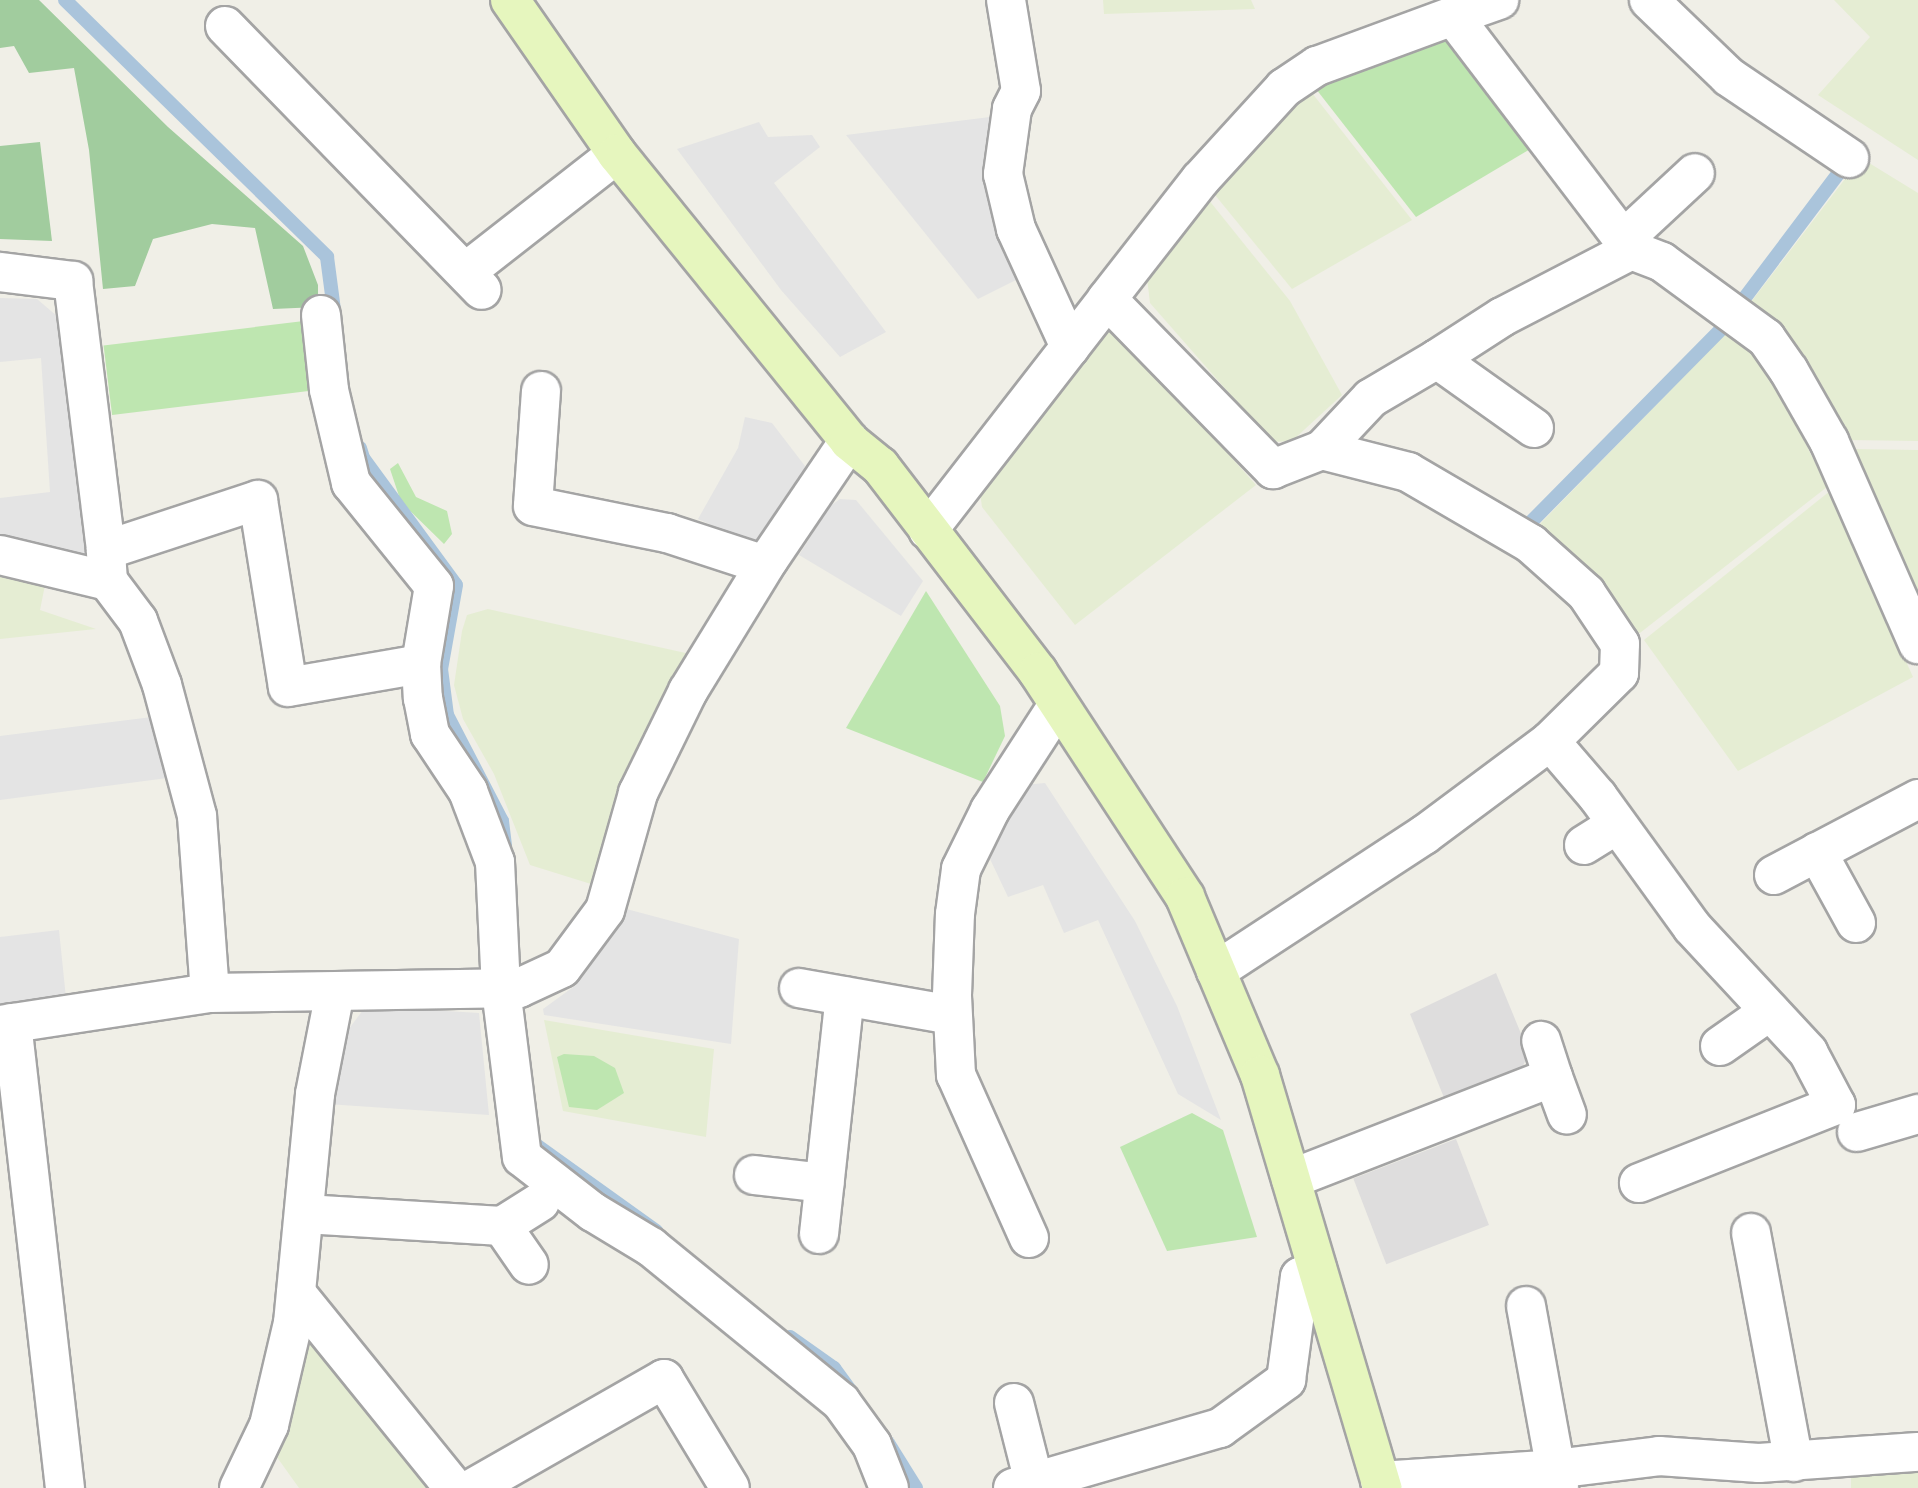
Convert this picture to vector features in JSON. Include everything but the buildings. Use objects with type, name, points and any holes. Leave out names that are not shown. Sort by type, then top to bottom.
[{"type":"street","points":[[510,0],[617,154],[849,441],[880,466],[1058,705],[1185,897],[1260,1076],[1381,1485],[1557,1478],[1659,1456],[1740,1475],[1794,1462],[1918,1452]]},
{"type":"street","points":[[1006,0],[1021,91],[1012,109],[1003,174],[1016,229],[1070,347]]},
{"type":"street","points":[[928,530],[1200,180],[1284,88],[1317,66],[1499,0]]},
{"type":"street","points":[[1649,0],[1729,77],[1849,158]]},
{"type":"street","points":[[1453,16],[1627,245],[1662,262],[1766,338],[1829,441],[1918,644]]},
{"type":"street","points":[[225,26],[475,280],[617,154]]},
{"type":"street","points":[[1107,299],[1273,469],[1322,450],[1371,398],[1502,317],[1627,245],[1695,173]]},
{"type":"street","points":[[0,272],[74,281],[107,565],[138,621],[162,685],[197,816],[210,993]]},
{"type":"street","points":[[321,315],[329,390],[351,483],[434,586],[421,664],[430,734],[468,791],[495,862],[509,988],[522,1157],[593,1212],[651,1247],[841,1402],[872,1446],[889,1488]]},
{"type":"street","points":[[1437,359],[1534,428]]},
{"type":"street","points":[[541,391],[533,506],[667,533],[765,565]]},
{"type":"street","points":[[65,1488],[6,1024],[210,993],[509,988],[562,968],[605,909],[638,793],[688,691],[765,565],[849,441]]},
{"type":"street","points":[[1216,971],[1424,835],[1550,741],[1619,673],[1620,644],[1586,593],[1531,544],[1408,472],[1322,450]]},
{"type":"street","points":[[0,555],[107,565],[258,500],[288,687],[421,664]]},
{"type":"street","points":[[1029,1238],[956,1075],[952,1016],[961,869],[990,810],[1058,705]]},
{"type":"street","points":[[1550,741],[1617,824],[1692,927],[1808,1052],[1836,1105],[1639,1183]]},
{"type":"street","points":[[1774,875],[1918,799]]},
{"type":"street","points":[[1584,845],[1617,824]]},
{"type":"street","points":[[1817,852],[1856,923]]},
{"type":"street","points":[[799,988],[952,1016]]},
{"type":"street","points":[[239,1488],[269,1425],[296,1293],[306,1214],[315,1094],[335,992]]},
{"type":"street","points":[[818,1234],[845,996]]},
{"type":"street","points":[[1720,1046],[1770,1011]]},
{"type":"street","points":[[1541,1041],[1567,1115]]},
{"type":"street","points":[[1291,1179],[1553,1077]]},
{"type":"street","points":[[1857,1132],[1918,1114]]},
{"type":"street","points":[[754,1175],[825,1183]]},
{"type":"street","points":[[306,1214],[502,1226],[540,1202]]},
{"type":"street","points":[[502,1226],[529,1265]]},
{"type":"street","points":[[1751,1233],[1794,1462]]},
{"type":"street","points":[[1014,1403],[1023,1485],[1220,1427],[1286,1380],[1300,1277],[1317,1268]]},
{"type":"street","points":[[296,1293],[454,1488]]},
{"type":"street","points":[[1526,1307],[1557,1478]]},
{"type":"street","points":[[473,1488],[664,1379],[730,1488]]},
{"type":"shaded area","points":[[998,116],[1024,276],[978,299],[846,135]]},
{"type":"shaded area","points":[[759,122],[768,137],[812,135],[820,147],[774,183],[886,332],[840,357],[781,290],[677,149]]},
{"type":"shaded area","points":[[0,298],[37,299],[64,322],[92,559],[0,536],[0,498],[50,492],[41,358],[0,362]]},
{"type":"shaded area","points":[[745,417],[772,423],[805,466],[797,489],[760,547],[698,519],[738,448]]},
{"type":"shaded area","points":[[840,499],[856,500],[923,581],[901,616],[799,555],[829,507]]},
{"type":"shaded area","points":[[152,717],[175,777],[0,800],[0,736]]},
{"type":"shaded area","points":[[1045,783],[1135,921],[1177,1006],[1221,1120],[1178,1094],[1098,920],[1064,933],[1043,885],[1008,897],[990,859],[1024,785]]},
{"type":"shaded area","points":[[619,907],[739,939],[731,1044],[544,1015],[543,1009],[576,985],[594,961]]},
{"type":"shaded area","points":[[59,930],[66,998],[0,1009],[0,937]]},
{"type":"shaded area","points":[[1496,973],[1529,1053],[1521,1070],[1445,1100],[1410,1014]]},
{"type":"shaded area","points":[[366,1006],[479,1013],[489,1115],[327,1104],[345,1034]]},
{"type":"shaded area","points":[[1456,1139],[1489,1225],[1386,1264],[1353,1178]]},
{"type":"green space","points":[[0,0],[39,0],[168,127],[303,246],[318,285],[318,307],[273,309],[255,228],[212,224],[153,239],[135,286],[103,289],[89,150],[74,68],[29,73],[14,46],[0,48]]},
{"type":"green space","points":[[1103,0],[1251,0],[1255,9],[1104,14]]},
{"type":"green space","points":[[1834,0],[1918,0],[1918,160],[1818,95],[1870,37]]},
{"type":"green space","points":[[1443,35],[1532,148],[1416,217],[1316,89]]},
{"type":"green space","points":[[1312,93],[1412,220],[1292,289],[1215,195],[1289,112]]},
{"type":"green space","points":[[40,142],[52,241],[0,239],[0,146]]},
{"type":"green space","points":[[1861,158],[1918,193],[1918,441],[1847,440],[1794,343],[1751,302]]},
{"type":"green space","points":[[1208,199],[1290,301],[1342,395],[1292,441],[1272,442],[1150,303],[1146,270]]},
{"type":"green space","points":[[312,320],[321,389],[112,415],[104,346]]},
{"type":"green space","points":[[1729,330],[1774,379],[1827,487],[1636,636],[1537,527]]},
{"type":"green space","points":[[1100,331],[1120,333],[1256,485],[1075,625],[982,507],[980,493]]},
{"type":"green space","points":[[1852,449],[1918,450],[1918,603]]},
{"type":"green space","points":[[398,463],[416,497],[447,511],[452,534],[444,544],[401,502],[390,469]]},
{"type":"green space","points":[[1830,491],[1913,677],[1738,771],[1644,640]]},
{"type":"green space","points":[[0,569],[45,585],[40,610],[96,629],[0,639]]},
{"type":"green space","points":[[926,591],[1000,706],[1005,736],[983,782],[846,728]]},
{"type":"green space","points":[[488,609],[690,654],[627,769],[591,884],[530,865],[494,774],[463,719],[454,685],[462,631],[467,615]]},
{"type":"green space","points":[[544,1020],[714,1049],[706,1137],[563,1111]]},
{"type":"green space","points":[[564,1054],[594,1056],[615,1068],[624,1093],[597,1110],[569,1107],[557,1057]]},
{"type":"green space","points":[[1192,1113],[1223,1130],[1257,1237],[1167,1251],[1120,1147]]},
{"type":"green space","points":[[302,1322],[431,1488],[299,1488],[274,1453]]},
{"type":"green space","points":[[1918,1468],[1918,1488],[1851,1488],[1851,1476]]},
{"type":"waterway","points":[[65,0],[327,257],[335,318]]},
{"type":"waterway","points":[[1531,522],[1722,328],[1845,165]]},
{"type":"waterway","points":[[360,448],[363,458],[456,585],[441,669],[447,715],[502,821],[505,846]]},
{"type":"waterway","points":[[536,1145],[656,1231]]},
{"type":"waterway","points":[[790,1337],[834,1368],[850,1390]]},
{"type":"waterway","points":[[888,1443],[916,1488]]}]
